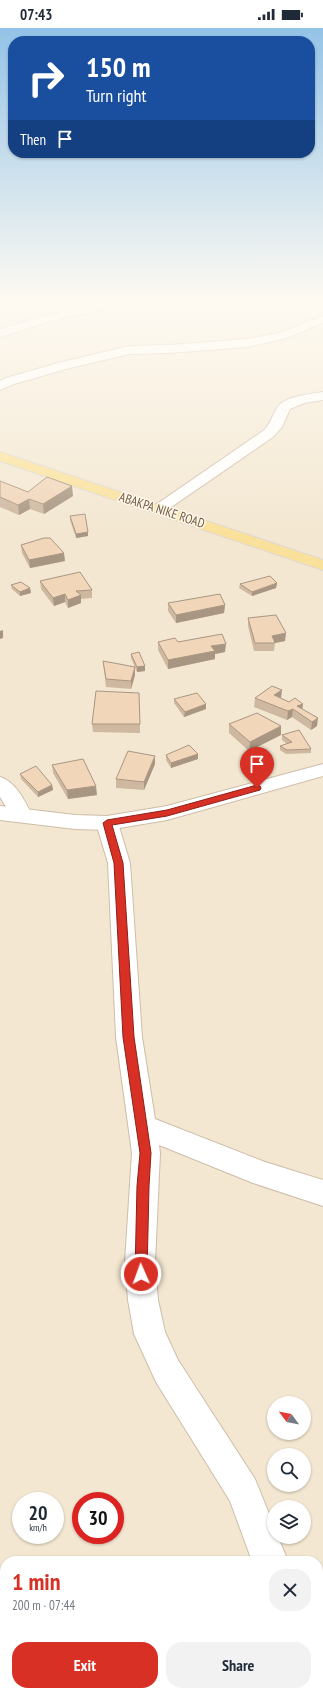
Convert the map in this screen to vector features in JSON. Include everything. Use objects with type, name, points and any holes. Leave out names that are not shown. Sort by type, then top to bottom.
[{"type":"main road","name":"ABAKPA NIKE ROAD","points":[[0,456],[323,565]]},
{"type":"street","points":[[0,386],[24,378]]},
{"type":"street","points":[[160,509],[268,434],[275,427],[285,407],[302,400],[323,396]]},
{"type":"street","points":[[0,813],[75,822],[107,823],[167,813],[323,770]]},
{"type":"street","points":[[0,783],[14,801],[22,815]]},
{"type":"street","points":[[107,823],[119,863],[129,1037],[146,1153],[140,1262],[142,1300],[150,1334],[167,1370],[243,1491],[268,1556]]},
{"type":"street","points":[[142,1126],[229,1162],[323,1193]]},
{"type":"shaded area","points":[[0,378],[323,378],[323,1556],[0,1556]]},
{"type":"building","points":[[47,477],[72,486],[43,504],[29,499],[18,505],[0,497],[0,481],[28,492]]},
{"type":"building","points":[[85,514],[88,532],[76,534],[70,516]]},
{"type":"building","points":[[44,538],[50,538],[64,553],[29,560],[21,545]]},
{"type":"building","points":[[80,572],[92,590],[76,591],[81,595],[68,600],[65,594],[53,598],[40,581]]},
{"type":"building","points":[[270,576],[277,583],[252,592],[240,584]]},
{"type":"building","points":[[21,582],[30,588],[20,592],[11,585]]},
{"type":"building","points":[[220,594],[225,605],[176,615],[168,603]]},
{"type":"building","points":[[276,615],[286,633],[272,636],[275,643],[255,643],[248,618]]},
{"type":"building","points":[[222,634],[226,644],[211,646],[215,651],[168,660],[158,642],[175,638],[178,642]]},
{"type":"building","points":[[139,652],[145,666],[137,667],[131,654]]},
{"type":"building","points":[[103,661],[135,667],[131,681],[106,679]]},
{"type":"building","points":[[272,686],[282,690],[274,695],[289,702],[295,698],[303,704],[297,706],[318,718],[312,722],[293,709],[288,711],[255,698]]},
{"type":"building","points":[[96,691],[139,693],[140,724],[92,724]]},
{"type":"building","points":[[197,693],[206,704],[185,712],[174,699]]},
{"type":"building","points":[[257,713],[281,726],[250,742],[229,724]]},
{"type":"building","points":[[299,730],[311,749],[287,750],[280,746],[292,742],[282,735]]},
{"type":"building","points":[[189,745],[198,754],[171,763],[166,755]]},
{"type":"building","points":[[128,751],[155,756],[144,782],[116,779]]},
{"type":"building","points":[[83,759],[96,786],[67,790],[52,765]]},
{"type":"building","points":[[36,766],[52,785],[38,792],[20,774]]},
{"type":"route","points":[[141,1274],[140,1262],[143,1186],[146,1153],[129,1037],[119,863],[112,844],[107,823],[167,813],[257,788]]}]
